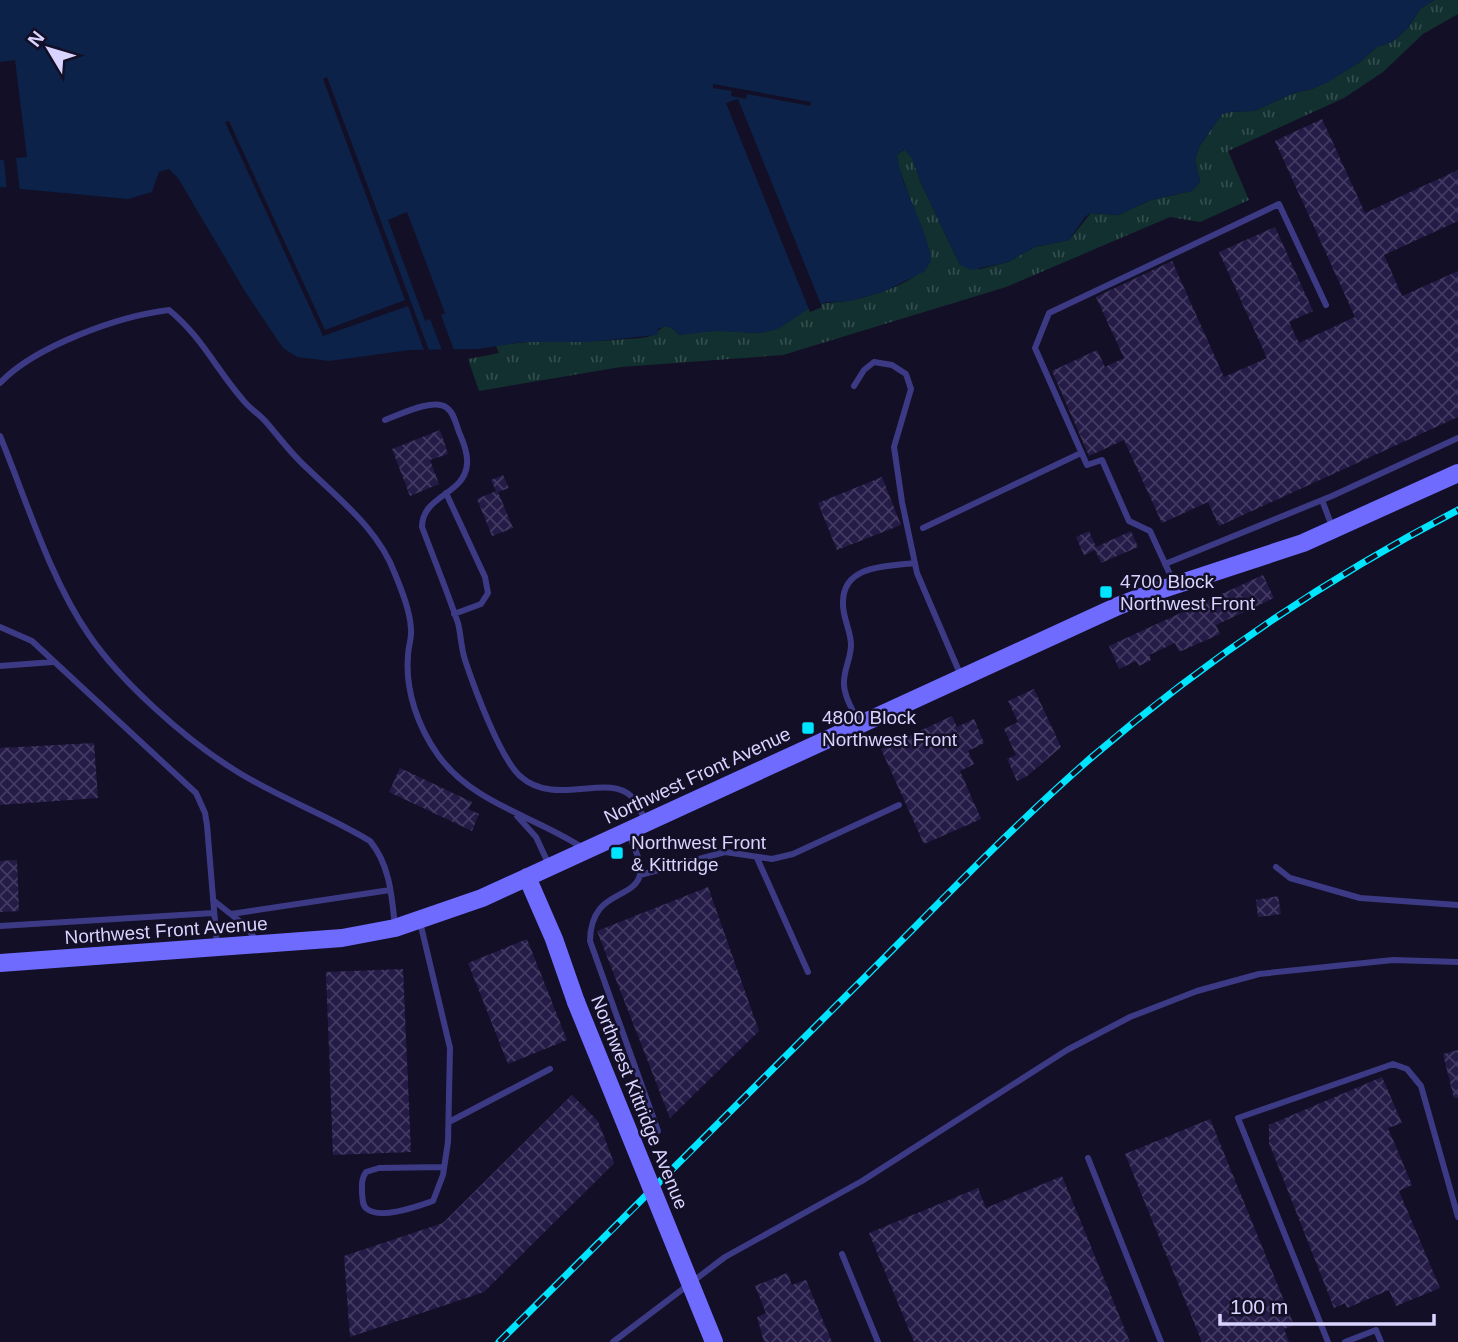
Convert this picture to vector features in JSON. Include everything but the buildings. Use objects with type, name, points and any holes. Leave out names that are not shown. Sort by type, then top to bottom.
[{"type":"main road","name":"Northwest Front Avenue","points":[[0,962],[258,946],[342,938],[395,928],[419,920],[482,898],[1118,606],[1334,530],[1458,473]]},
{"type":"main road","name":"Northwest Kittridge Avenue","points":[[527,877],[714,1342]]},
{"type":"lane","points":[[1175,585],[1150,531],[1129,521],[1102,460],[1087,465],[1035,348],[1049,313],[1279,204],[1326,305]]},
{"type":"lane","points":[[0,383],[10,372],[50,348],[119,321],[169,310],[187,325],[243,401],[264,420],[290,453],[359,517],[394,570],[411,630],[408,689],[423,728],[437,754],[455,775],[491,802],[550,828],[585,850]]},
{"type":"lane","points":[[854,386],[864,370],[874,362],[892,365],[906,374],[911,389],[894,447],[915,563],[922,586],[962,678]]},
{"type":"lane","points":[[385,420],[430,404],[447,407],[453,416],[465,449],[467,464],[464,477],[426,510],[422,517],[422,527],[454,614],[465,659],[501,750],[512,768],[526,781],[547,790],[622,790],[633,798],[645,822]]},
{"type":"lane","points":[[0,436],[71,605],[89,636],[145,700],[232,769],[370,841],[383,859],[395,928]]},
{"type":"lane","points":[[1165,564],[1322,500],[1458,438]]},
{"type":"lane","points":[[923,528],[1082,453]]},
{"type":"lane","points":[[446,493],[485,577],[488,593],[481,604],[454,614]]},
{"type":"lane","points":[[1322,500],[1334,530]]},
{"type":"lane","points":[[859,724],[843,684],[851,648],[842,603],[844,589],[853,577],[865,570],[915,563]]},
{"type":"lane","points":[[0,627],[32,641],[196,793],[207,825],[217,948]]},
{"type":"lane","points":[[0,666],[53,662]]},
{"type":"lane","points":[[658,1131],[590,941],[590,929],[600,906],[633,885],[640,875],[725,852],[772,859],[793,854],[899,805]]},
{"type":"lane","points":[[511,811],[537,837],[550,867]]},
{"type":"lane","points":[[628,830],[640,875]]},
{"type":"lane","points":[[757,858],[808,972]]},
{"type":"lane","points":[[1276,867],[1290,877],[1360,898],[1458,905]]},
{"type":"lane","points":[[231,914],[390,890]]},
{"type":"lane","points":[[213,900],[251,931],[258,946]]},
{"type":"lane","points":[[0,926],[214,913]]},
{"type":"lane","points":[[419,920],[450,1048],[449,1122],[444,1167],[433,1201],[404,1211],[375,1212],[363,1206],[362,1184],[366,1172],[379,1168],[444,1167]]},
{"type":"lane","points":[[613,1342],[725,1256],[853,1186],[1067,1050],[1130,1017],[1197,991],[1259,974],[1393,960],[1458,962]]},
{"type":"lane","points":[[1328,1342],[1238,1118],[1393,1064],[1407,1069],[1421,1086],[1458,1217]]},
{"type":"lane","points":[[449,1122],[550,1069]]},
{"type":"lane","points":[[1088,1158],[1161,1342]]},
{"type":"lane","points":[[842,1254],[878,1342]]},
{"type":"lane","points":[[1345,1342],[1376,1330],[1381,1342]]},
{"type":"green space","points":[[1434,0],[1458,0],[1458,14],[1423,34],[1383,72],[1344,98],[1228,151],[1249,200],[1200,222],[1170,217],[1006,287],[783,355],[621,367],[479,391],[468,359],[499,353],[496,346],[528,342],[639,338],[652,335],[666,327],[679,335],[715,331],[764,332],[783,325],[811,307],[874,294],[912,278],[928,262],[930,253],[899,168],[897,155],[905,149],[912,158],[960,265],[980,269],[1008,262],[1035,247],[1069,240],[1091,213],[1118,215],[1151,200],[1192,191],[1200,182],[1195,160],[1199,147],[1222,114],[1254,111],[1327,82],[1360,62],[1377,47],[1392,42],[1408,28],[1420,9]]},
{"type":"water","points":[[0,0],[1434,0],[1420,9],[1408,28],[1392,42],[1377,47],[1360,62],[1328,82],[1294,93],[1254,111],[1222,114],[1199,147],[1195,160],[1200,182],[1192,191],[1151,200],[1118,215],[1091,213],[1085,217],[1069,240],[1035,247],[1008,262],[971,270],[960,265],[912,158],[904,149],[897,155],[900,169],[925,234],[931,261],[925,271],[883,292],[811,307],[778,329],[761,333],[713,331],[679,335],[665,327],[658,329],[657,335],[588,342],[523,342],[478,349],[410,350],[329,361],[297,357],[283,348],[246,293],[178,178],[169,169],[159,172],[152,192],[128,199],[0,187]]},
{"type":"pier","points":[[15,60],[27,157],[16,158],[20,193],[7,192],[4,160],[0,160],[0,62]]},
{"type":"pier","points":[[327,77],[430,353],[425,353],[408,306],[323,336],[225,122],[229,121],[325,330],[405,300],[323,79]]},
{"type":"pier","points":[[713,84],[811,102],[810,106],[747,94],[746,99],[731,96],[732,91],[713,88]]},
{"type":"pier","points":[[738,99],[822,307],[810,312],[726,103]]},
{"type":"pier","points":[[407,212],[445,313],[441,315],[455,353],[443,353],[430,319],[425,321],[388,220]]},
{"type":"railway","points":[[499,1342],[971,871],[1092,757],[1178,687],[1268,623],[1361,564],[1458,510]]},
{"type":"place","name":"4700 Block Northwest Front","points":[[1106,592]]},
{"type":"place","name":"4800 Block Northwest Front","points":[[808,728]]},
{"type":"place","name":"Northwest Front & Kittridge","points":[[617,853]]}]
